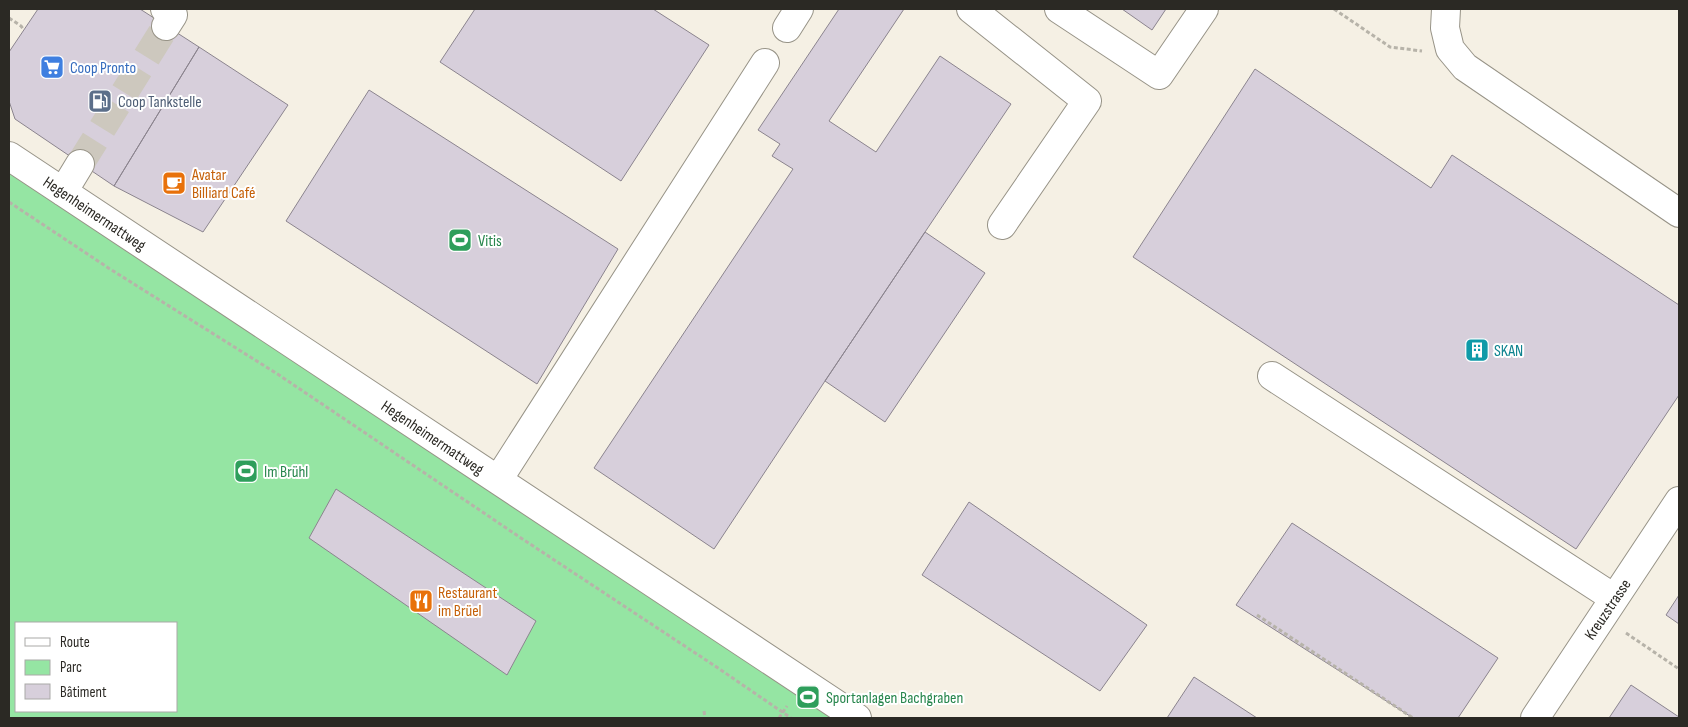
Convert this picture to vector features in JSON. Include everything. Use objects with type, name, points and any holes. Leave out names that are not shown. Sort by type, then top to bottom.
[{"type":"street","points":[[971,9],[1087,100],[1002,225]]},
{"type":"street","points":[[1059,9],[1160,75],[1204,9]]},
{"type":"street","points":[[1446,9],[1445,28],[1450,49],[1465,67],[1679,213]]},
{"type":"street","points":[[498,480],[765,63]]},
{"type":"street","name":"Hegenheimermattweg","points":[[9,156],[857,718]]},
{"type":"street","points":[[63,192],[80,164]]},
{"type":"street","points":[[1272,376],[1608,608]]},
{"type":"street","name":"Kreuzstrasse","points":[[1535,718],[1679,501]]},
{"type":"path","points":[[1334,9],[1390,47],[1453,53]]},
{"type":"path","points":[[9,18],[24,30]]},
{"type":"path","points":[[9,202],[110,269],[279,375],[791,718]]},
{"type":"path","points":[[1608,608],[1679,669]]},
{"type":"path","points":[[1257,616],[1413,718]]},
{"type":"path","points":[[704,711],[705,718]]},
{"type":"green space","name":"Im Brühl","points":[[9,156],[857,718],[9,718]]},
{"type":"building","points":[[38,9],[140,9],[199,47],[114,186],[15,119],[9,101],[9,52]]},
{"type":"building","points":[[475,9],[653,9],[709,45],[621,181],[440,62]]},
{"type":"building","points":[[839,9],[904,9],[829,121],[876,152],[940,56],[1011,104],[714,549],[594,468],[793,169],[772,156],[780,144],[758,130]]},
{"type":"building","points":[[1122,9],[1166,9],[1152,30]]},
{"type":"building","points":[[199,47],[288,105],[203,232],[114,186]]},
{"type":"building","name":"SKAN","points":[[1255,69],[1431,188],[1452,155],[1679,305],[1679,395],[1576,549],[1133,257]]},
{"type":"building","points":[[369,90],[618,249],[537,384],[286,221]]},
{"type":"building","points":[[925,232],[985,273],[885,422],[825,381]]},
{"type":"building","points":[[336,489],[536,621],[507,675],[309,538]]},
{"type":"building","points":[[969,502],[1147,625],[1100,691],[922,575]]},
{"type":"building","points":[[1292,523],[1498,658],[1458,718],[1413,718],[1236,605]]},
{"type":"building","points":[[1679,595],[1679,624],[1666,615]]},
{"type":"building","points":[[1194,677],[1257,718],[1167,718]]},
{"type":"building","points":[[1631,685],[1679,717],[1679,718],[1609,718]]},
{"type":"tunnel","points":[[80,164],[166,26]]},
{"type":"place","name":"Coop Pronto","points":[[52,67]]},
{"type":"place","name":"Coop Tankstelle","points":[[100,101]]},
{"type":"place","name":"Avatar Billiard Café","points":[[174,183]]},
{"type":"place","name":"Vitis","points":[[460,240]]},
{"type":"place","name":"SKAN","points":[[1477,350]]},
{"type":"place","name":"Im Brühl","points":[[246,471]]},
{"type":"place","name":"Restaurant im Brüel","points":[[421,601]]},
{"type":"place","name":"Sportanlagen Bachgraben","points":[[808,697]]}]
